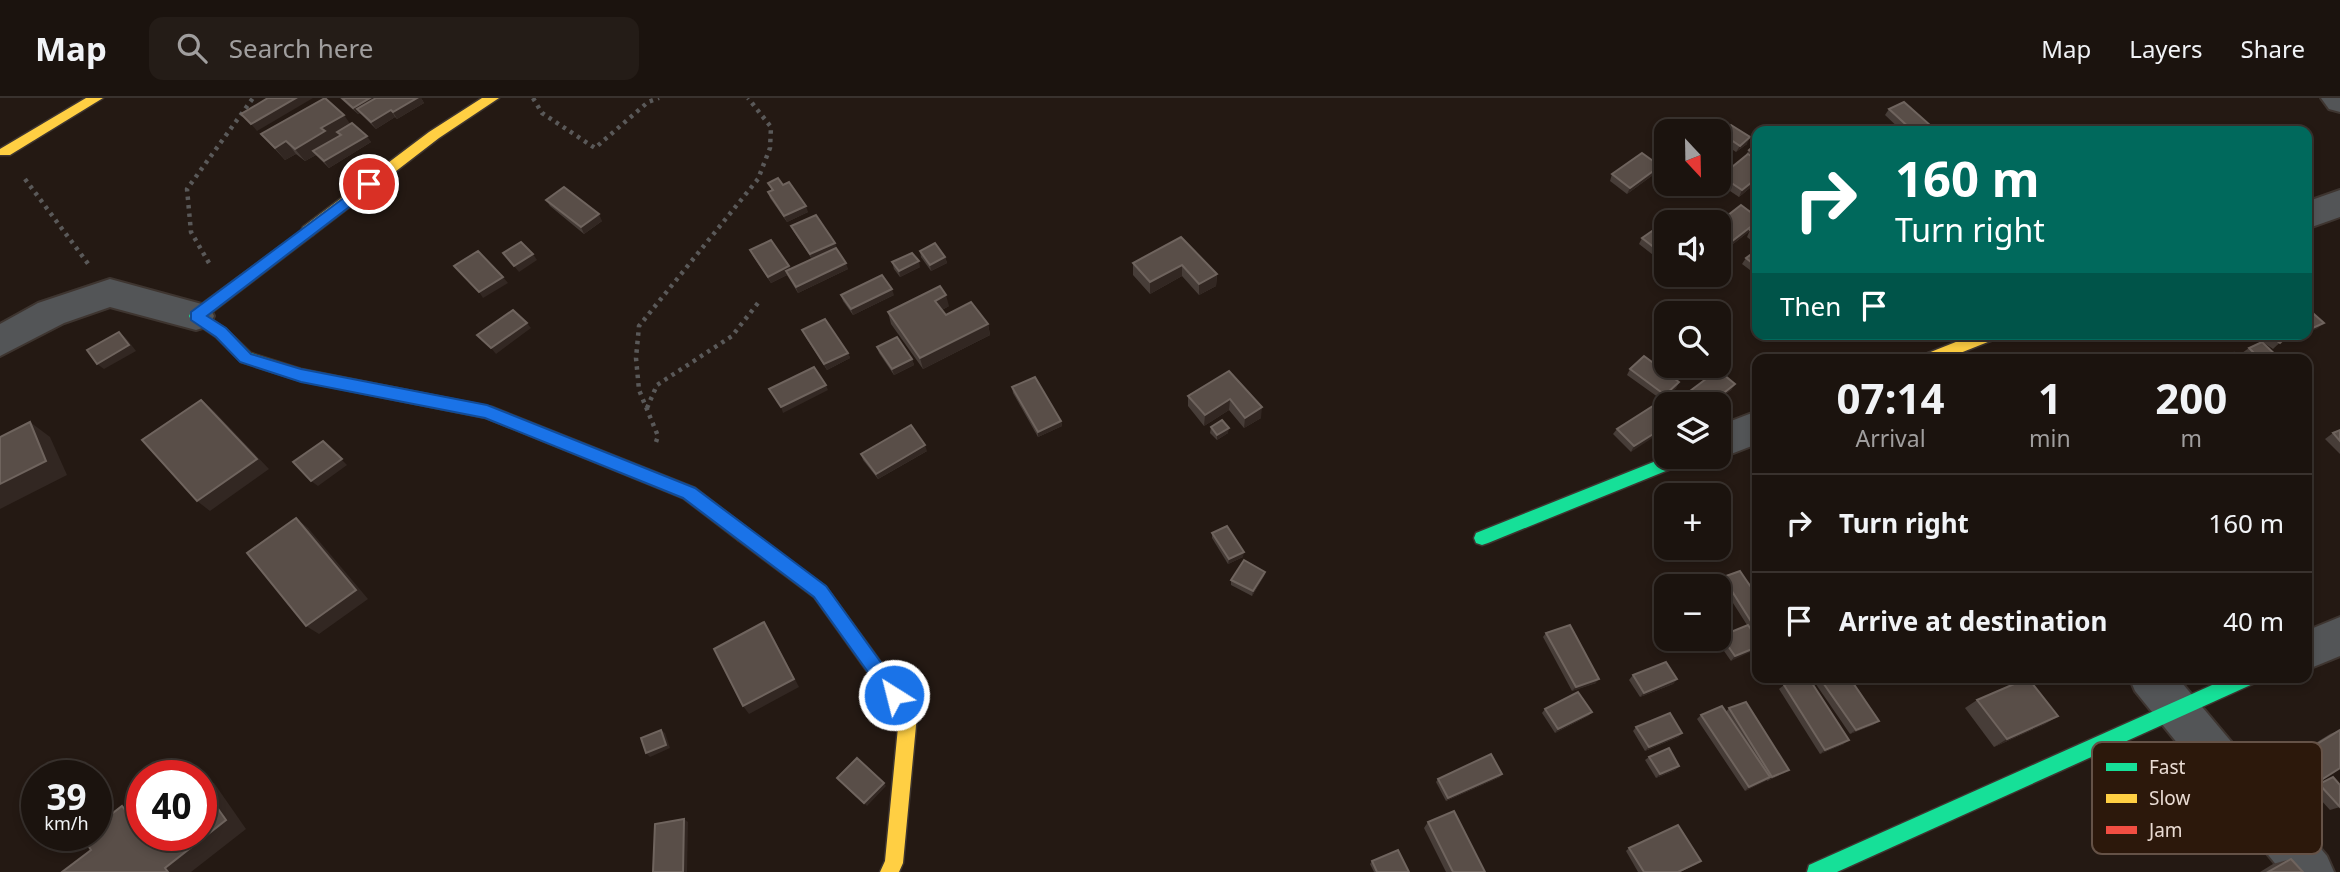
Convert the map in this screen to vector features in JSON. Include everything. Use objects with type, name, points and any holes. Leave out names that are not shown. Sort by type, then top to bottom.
[{"type":"street","points":[[5,152],[96,98]]},
{"type":"street","points":[[196,316],[434,135],[492,98]]},
{"type":"street","points":[[2312,214],[2340,203]]},
{"type":"street","points":[[0,341],[51,313],[110,293],[196,316],[221,333],[246,358],[301,375],[487,412],[689,493],[820,592],[908,715],[894,863],[890,872]]},
{"type":"street","points":[[1941,354],[1977,340]]},
{"type":"street","points":[[1731,438],[1752,429]]},
{"type":"street","points":[[1482,538],[1654,469]]},
{"type":"street","points":[[2312,648],[2340,636]]},
{"type":"street","points":[[2155,683],[2203,742]]},
{"type":"street","points":[[2106,742],[2236,683]]},
{"type":"street","points":[[1816,872],[2092,748]]},
{"type":"street","points":[[2296,854],[2311,872]]},
{"type":"path","points":[[196,316],[212,267],[191,232],[187,189],[253,98]]},
{"type":"path","points":[[534,98],[542,113],[595,148],[648,102],[659,98]]},
{"type":"path","points":[[649,478],[658,436],[638,379],[639,326],[758,179],[770,148],[771,127],[748,98]]},
{"type":"path","points":[[5,152],[110,293]]},
{"type":"path","points":[[647,408],[657,386],[732,336],[758,303]]},
{"type":"building","points":[[268,98],[296,98],[251,124],[241,114]]},
{"type":"building","points":[[325,98],[344,115],[321,128],[325,131],[295,149],[286,141],[275,148],[261,134]]},
{"type":"building","points":[[342,98],[370,98],[353,108]]},
{"type":"building","points":[[376,98],[417,98],[371,122],[357,109]]},
{"type":"building","points":[[1904,102],[1930,125],[1908,126],[1889,109]]},
{"type":"building","points":[[352,123],[367,136],[324,161],[313,151],[341,135],[337,132]]},
{"type":"building","points":[[1731,125],[1750,137],[1740,146],[1731,140]]},
{"type":"building","points":[[1642,153],[1654,162],[1654,170],[1630,188],[1612,174]]},
{"type":"building","points":[[1748,154],[1752,157],[1752,182],[1742,190],[1731,183],[1731,168]]},
{"type":"building","points":[[778,178],[783,185],[789,182],[806,206],[784,216],[768,192],[773,190],[768,183]]},
{"type":"building","points":[[564,187],[599,214],[581,227],[546,200]]},
{"type":"building","points":[[1741,205],[1752,213],[1752,226],[1731,242],[1731,213]]},
{"type":"building","points":[[816,215],[835,243],[810,254],[791,226]]},
{"type":"building","points":[[1654,230],[1654,247],[1642,238]]},
{"type":"building","points":[[1181,237],[1217,274],[1199,284],[1182,265],[1150,282],[1133,263]]},
{"type":"building","points":[[771,240],[789,266],[768,277],[750,250]]},
{"type":"building","points":[[521,242],[533,254],[514,266],[503,253]]},
{"type":"building","points":[[935,243],[945,257],[930,265],[920,251]]},
{"type":"building","points":[[836,248],[846,263],[796,287],[786,271]]},
{"type":"building","points":[[478,251],[503,277],[479,292],[454,266]]},
{"type":"building","points":[[912,253],[919,261],[899,271],[892,262]]},
{"type":"building","points":[[882,275],[892,289],[851,309],[841,295]]},
{"type":"building","points":[[940,286],[946,295],[935,301],[946,315],[971,302],[988,324],[920,358],[888,312]]},
{"type":"building","points":[[513,310],[527,323],[491,348],[477,335]]},
{"type":"building","points":[[2312,312],[2324,323],[2312,328]]},
{"type":"building","points":[[825,319],[848,353],[824,364],[802,330]]},
{"type":"building","points":[[119,332],[129,345],[97,364],[87,350]]},
{"type":"building","points":[[897,337],[912,359],[892,369],[877,347]]},
{"type":"building","points":[[2262,342],[2275,354],[2255,354],[2249,348]]},
{"type":"building","points":[[1644,356],[1654,363],[1654,378],[1674,378],[1679,382],[1668,392],[1661,392],[1630,369]]},
{"type":"building","points":[[814,367],[826,385],[781,407],[769,389]]},
{"type":"building","points":[[1229,371],[1262,407],[1245,418],[1230,399],[1205,415],[1188,396]]},
{"type":"building","points":[[1035,377],[1061,421],[1038,432],[1012,387]]},
{"type":"building","points":[[1707,378],[1728,378],[1735,384],[1725,392],[1689,392]]},
{"type":"building","points":[[201,400],[257,459],[197,501],[142,440]]},
{"type":"building","points":[[1654,405],[1654,434],[1634,446],[1617,429]]},
{"type":"building","points":[[1222,420],[1229,428],[1217,435],[1211,427]]},
{"type":"building","points":[[30,422],[46,461],[0,484],[0,437]]},
{"type":"building","points":[[911,425],[925,445],[876,474],[861,454]]},
{"type":"building","points":[[2340,430],[2340,441],[2333,433]]},
{"type":"building","points":[[323,441],[342,459],[311,481],[293,462]]},
{"type":"building","points":[[296,518],[356,590],[306,626],[247,553]]},
{"type":"building","points":[[1227,526],[1244,552],[1229,559],[1212,533]]},
{"type":"building","points":[[1244,560],[1265,572],[1253,591],[1231,580]]},
{"type":"building","points":[[1740,571],[1752,589],[1752,623],[1731,590],[1731,574]]},
{"type":"building","points":[[764,622],[794,679],[743,706],[714,649]]},
{"type":"building","points":[[1570,625],[1599,679],[1576,687],[1546,633]]},
{"type":"building","points":[[1748,625],[1752,631],[1752,649],[1735,656],[1731,650],[1731,632]]},
{"type":"building","points":[[1666,662],[1677,679],[1644,693],[1633,675]]},
{"type":"building","points":[[1812,683],[1849,740],[1825,750],[1784,685]]},
{"type":"building","points":[[1823,683],[1853,683],[1879,721],[1856,730]]},
{"type":"building","points":[[2016,683],[2032,683],[2058,716],[2007,739],[1977,700]]},
{"type":"building","points":[[1578,692],[1592,712],[1558,729],[1545,709]]},
{"type":"building","points":[[1746,702],[1789,770],[1772,777],[1729,708]]},
{"type":"building","points":[[1722,706],[1770,777],[1749,787],[1701,715]]},
{"type":"building","points":[[1670,713],[1682,733],[1649,747],[1636,727]]},
{"type":"building","points":[[661,730],[666,745],[646,753],[641,738]]},
{"type":"building","points":[[2340,730],[2340,768],[2322,779],[2322,742]]},
{"type":"building","points":[[1669,748],[1679,766],[1660,774],[1649,757]]},
{"type":"building","points":[[1491,754],[1502,774],[1448,798],[1438,779]]},
{"type":"building","points":[[857,758],[884,783],[864,803],[837,778]]},
{"type":"building","points":[[2333,777],[2340,785],[2340,807],[2322,787],[2322,782]]},
{"type":"building","points":[[122,806],[126,811],[126,851],[187,851],[165,868],[168,872],[62,872],[90,851],[112,851],[112,814]]},
{"type":"building","points":[[217,807],[226,820],[217,827]]},
{"type":"building","points":[[1454,811],[1485,872],[1453,872],[1428,822]]},
{"type":"building","points":[[684,819],[683,872],[653,872],[655,824]]},
{"type":"building","points":[[1678,825],[1701,861],[1678,872],[1644,872],[1629,848]]},
{"type":"building","points":[[1398,850],[1409,872],[1377,872],[1372,861]]},
{"type":"building","points":[[2291,859],[2303,872],[2268,872]]},
{"type":"traffic: fast","points":[[308,231],[196,316],[221,333],[246,358],[301,375],[487,412],[689,493],[744,535]]},
{"type":"traffic: fast","points":[[1482,538],[1654,469]]},
{"type":"traffic: fast","points":[[2105,742],[2236,683]]},
{"type":"traffic: fast","points":[[1816,872],[2092,748]]},
{"type":"traffic: slow","points":[[5,152],[96,98]]},
{"type":"traffic: slow","points":[[308,231],[434,135],[492,98]]},
{"type":"traffic: slow","points":[[1941,354],[1977,340]]},
{"type":"traffic: slow","points":[[887,685],[908,715],[894,863],[889,872]]},
{"type":"traffic: jam","points":[[744,535],[820,592],[887,685]]},
{"type":"route","points":[[369,184],[196,316],[221,333],[246,358],[301,375],[487,412],[689,493],[820,592],[894,695]]}]
